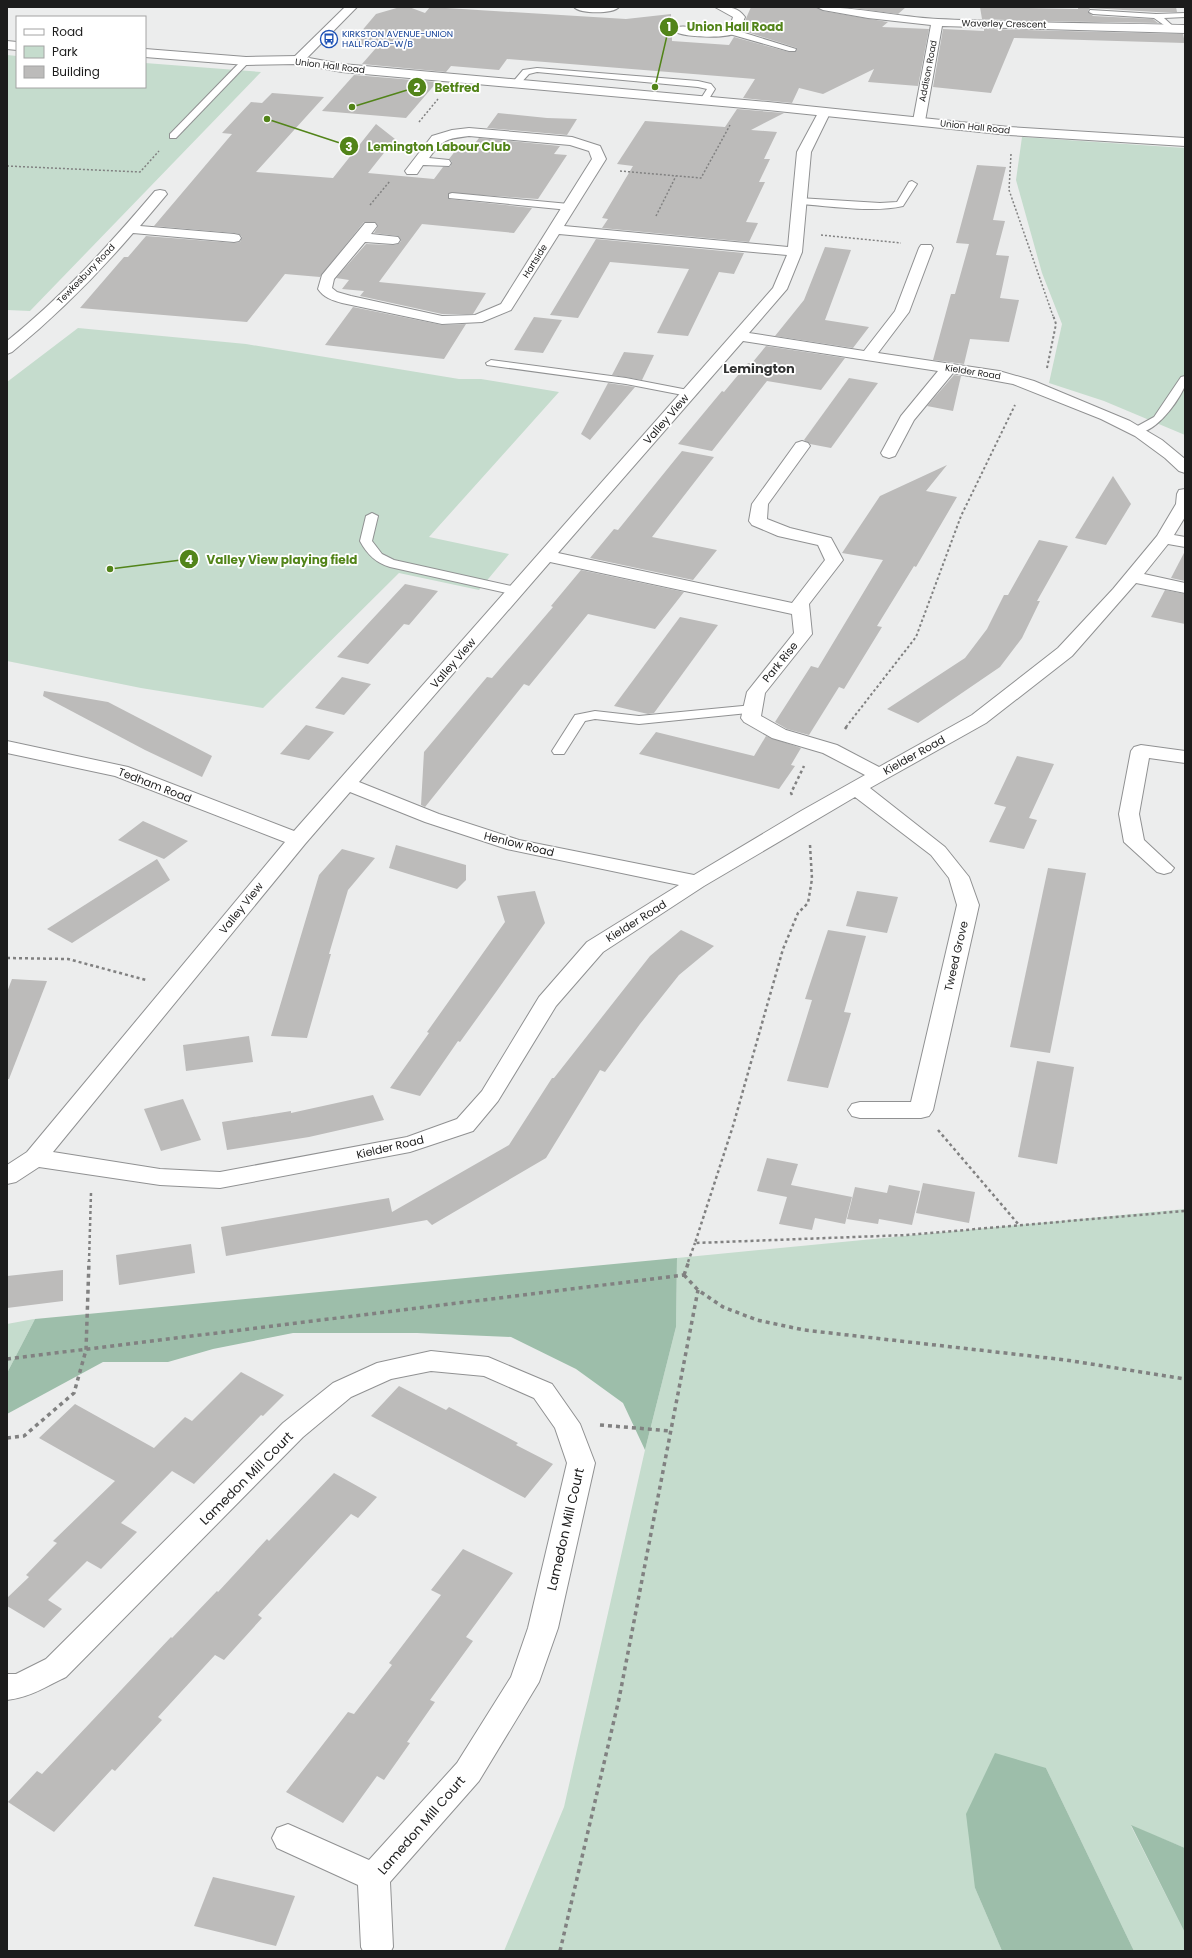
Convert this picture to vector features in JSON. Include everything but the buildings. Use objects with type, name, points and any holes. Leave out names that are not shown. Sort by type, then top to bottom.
[{"type":"street","points":[[298,60],[351,7]]},
{"type":"street","points":[[580,7],[610,8]]},
{"type":"street","points":[[679,30],[713,33],[733,29],[739,17],[735,13],[720,7]]},
{"type":"street","name":"Waverley Crescent","points":[[823,7],[868,15],[937,22],[1185,29]]},
{"type":"street","name":"Addison Road","points":[[919,121],[937,22]]},
{"type":"street","name":"Union Hall Road","points":[[146,53],[246,61],[298,60],[342,68],[704,100],[1009,131],[1185,142]]},
{"type":"street","name":"Valley View","points":[[7,1176],[35,1158],[298,840],[780,289],[794,252],[804,152],[824,113]]},
{"type":"street","name":"Hartside","points":[[365,232],[327,278],[325,290],[347,300],[442,320],[477,319],[506,307],[600,159],[595,149],[572,141],[470,132],[452,134],[437,139],[416,166],[444,163]]},
{"type":"street","name":"Tewkesbury Road","points":[[7,349],[28,332],[72,290],[130,229],[160,194]]},
{"type":"street","points":[[130,229],[234,238]]},
{"type":"street","points":[[555,229],[794,252]]},
{"type":"street","points":[[365,232],[392,240]]},
{"type":"street","points":[[868,356],[902,312],[926,248]]},
{"type":"street","name":"Kielder Road","points":[[739,336],[999,376],[1025,383],[1102,413],[1138,430],[1170,452],[1185,468]]},
{"type":"street","points":[[889,453],[907,419],[949,368]]},
{"type":"street","points":[[546,556],[800,610],[800,604],[834,560],[824,542],[784,532],[758,521],[760,504],[802,446]]},
{"type":"street","name":"Kielder Road","points":[[35,1158],[160,1177],[220,1180],[410,1144],[465,1125],[490,1096],[547,1002],[595,947],[698,882],[808,816],[979,719],[1065,652],[1132,577],[1164,538],[1185,501]]},
{"type":"street","points":[[1164,538],[1185,542]]},
{"type":"street","points":[[1132,577],[1185,588]]},
{"type":"street","name":"Park Rise","points":[[753,709],[756,692],[803,634],[800,610]]},
{"type":"street","points":[[753,709],[751,718],[779,734],[830,749],[880,775]]},
{"type":"street","name":"Tedham Road","points":[[7,747],[121,771],[298,840]]},
{"type":"street","points":[[1164,868],[1134,842],[1129,814],[1141,750],[1185,757]]},
{"type":"street","name":"Henlow Road","points":[[347,784],[432,818],[514,845],[698,882]]},
{"type":"street","name":"Tweed Grove","points":[[857,788],[938,851],[959,877],[968,905],[921,1110]]},
{"type":"street","points":[[860,1110],[921,1110]]},
{"type":"street","name":"Lamedon Mill Court","points":[[7,1688],[19,1686],[56,1668],[293,1430],[342,1390],[386,1370],[431,1361],[488,1367],[543,1391],[567,1424],[581,1463],[542,1628],[524,1682],[468,1772],[374,1877]]},
{"type":"street","points":[[288,1838],[374,1877],[377,1947]]},
{"type":"lane","points":[[1093,12],[1156,16],[1185,14]]},
{"type":"lane","points":[[1156,16],[1170,28]]},
{"type":"lane","points":[[729,31],[792,49]]},
{"type":"lane","points":[[173,136],[246,61]]},
{"type":"lane","points":[[799,201],[880,206],[900,204],[912,184]]},
{"type":"lane","points":[[452,196],[569,207]]},
{"type":"lane","points":[[490,363],[626,380],[688,393]]},
{"type":"lane","points":[[1138,430],[1158,419],[1185,379]]},
{"type":"lane","points":[[372,516],[366,541],[370,549],[378,557],[407,568],[516,591]]},
{"type":"lane","points":[[559,751],[580,718],[595,716],[638,720],[753,709]]},
{"type":"path","points":[[422,75],[416,82],[441,96],[412,131],[418,146],[428,150]]},
{"type":"path","points":[[594,169],[701,178],[730,126]]},
{"type":"path","points":[[808,816],[790,793],[808,759],[830,749],[916,637],[960,516],[1025,383],[1045,380],[1056,324],[1009,190],[1012,145],[1009,131]]},
{"type":"path","points":[[7,166],[140,172],[173,136]]},
{"type":"path","points":[[365,232],[354,224],[394,176]]},
{"type":"path","points":[[644,238],[676,176]]},
{"type":"path","points":[[796,233],[926,245],[926,248]]},
{"type":"path","points":[[7,958],[68,959],[175,988]]},
{"type":"path","points":[[921,1110],[1019,1226]]},
{"type":"path","points":[[7,1438],[24,1436],[74,1393],[86,1350],[92,1167]]},
{"type":"path","points":[[684,1275],[695,1243]]},
{"type":"path","points":[[7,1359],[684,1275]]},
{"type":"path","points":[[684,1275],[698,1290],[722,1307],[757,1320],[804,1330],[1066,1360],[1185,1379]]},
{"type":"path","points":[[560,1951],[619,1699],[698,1290]]},
{"type":"path","points":[[567,1424],[671,1431]]},
{"type":"green space","points":[[7,55],[16,56],[16,88],[146,88],[146,63],[261,72],[30,311],[7,310]]},
{"type":"green space","points":[[1022,137],[1185,148],[1185,435],[1104,401],[1049,383],[1062,324],[1042,273],[1016,180]]},
{"type":"green space","points":[[78,328],[246,344],[459,379],[481,379],[559,392],[429,537],[509,554],[479,590],[399,573],[263,708],[141,688],[7,661],[7,382]]},
{"type":"green space","points":[[1185,1209],[1185,1848],[1131,1826],[1185,1933],[1185,1951],[1134,1951],[1046,1768],[975,1888],[1002,1951],[504,1951],[564,1807],[645,1450],[676,1327],[677,1258]]},
{"type":"green space","points":[[677,1258],[676,1327],[645,1450],[623,1403],[576,1369],[511,1337],[417,1333],[293,1333],[213,1349],[168,1362],[103,1362],[7,1414],[7,1373],[35,1319]]},
{"type":"green space","points":[[35,1319],[7,1373],[7,1324]]},
{"type":"green space","points":[[995,1753],[1046,1768],[1134,1951],[1002,1951],[975,1888],[966,1814]]},
{"type":"green space","points":[[1131,1825],[1185,1848],[1185,1933]]},
{"type":"place","name":"KIRKSTON AVENUE-UNION HALL ROAD-W/B","points":[[329,39]]},
{"type":"place","name":"Union Hall Road","points":[[655,87]]},
{"type":"place","name":"Betfred","points":[[352,107]]},
{"type":"place","name":"Lemington Labour Club","points":[[267,119]]},
{"type":"place","name":"Valley View playing field","points":[[110,569]]},
{"type":"district","name":"Lemington","points":[[759,368]]}]
